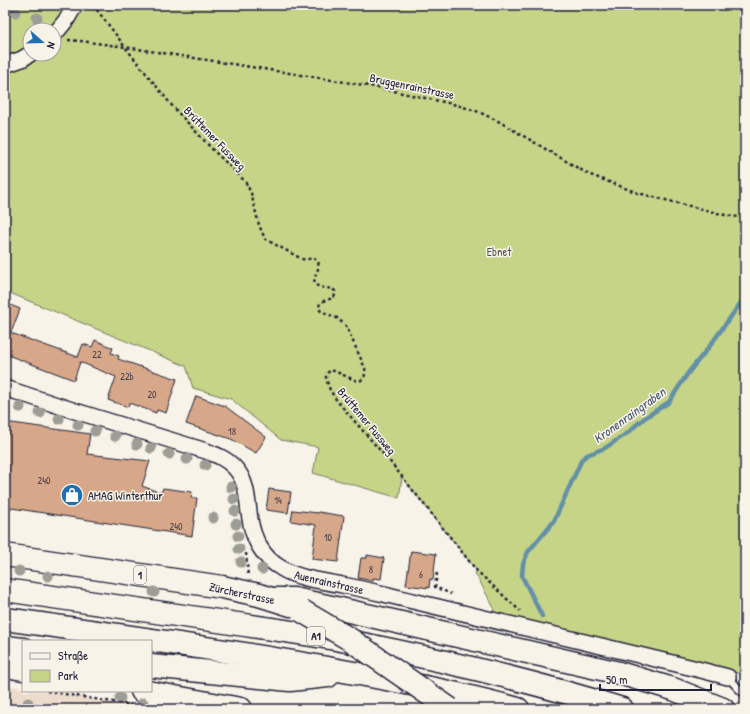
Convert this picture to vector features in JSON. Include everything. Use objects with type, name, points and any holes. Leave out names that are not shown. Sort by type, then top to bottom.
[{"type":"main road","name":"Zürcherstrasse","points":[[5,555],[222,587],[259,595],[289,604],[351,640],[450,709]]},
{"type":"main road","name":"A1","points":[[5,590],[270,628],[357,643],[474,668],[622,709]]},
{"type":"main road","points":[[273,599],[294,599],[346,610],[631,676],[673,689],[723,709]]},
{"type":"main road","points":[[5,619],[148,640]]},
{"type":"main road","points":[[152,641],[357,673],[427,687],[518,709]]},
{"type":"main road","points":[[5,647],[22,650]]},
{"type":"main road","points":[[5,666],[22,669]]},
{"type":"main road","points":[[152,666],[290,680],[357,673]]},
{"type":"main road","points":[[139,699],[241,709]]},
{"type":"street","points":[[62,30],[75,5]]},
{"type":"street","points":[[5,66],[22,59]]},
{"type":"street","name":"Auenrainstrasse","points":[[5,388],[206,451],[225,460],[235,468],[243,480],[246,488],[252,530],[257,544],[271,561],[287,571],[306,578],[361,589],[728,677]]},
{"type":"lane","points":[[728,677],[745,694]]},
{"type":"path","name":"Brüttemer Fussweg","points":[[93,5],[173,107],[246,183],[252,194],[259,226],[264,238],[302,259],[317,260],[319,267],[314,278],[315,284],[320,287],[332,288],[335,290],[336,294],[320,303],[318,306],[319,309],[320,311],[337,318],[346,326],[366,373],[363,379],[357,381],[330,370],[326,375],[327,384],[332,394],[392,464],[477,571],[519,610],[530,629]]},
{"type":"path","name":"Bruggenrainstrasse","points":[[62,39],[125,47],[367,86],[458,105],[479,112],[498,121],[588,174],[638,193],[725,215],[745,218]]},
{"type":"path","points":[[58,692],[139,699]]},
{"type":"shaded area","points":[[5,685],[22,688],[22,692],[47,692],[150,709],[5,709]]},
{"type":"green space","name":"Ebnet","points":[[5,5],[745,5],[745,675],[721,668],[491,620],[494,608],[475,573],[477,571],[402,477],[399,498],[313,473],[318,447],[281,440],[231,399],[193,388],[186,366],[5,291]]},
{"type":"building","points":[[8,304],[20,309],[11,333],[78,357],[83,344],[92,347],[95,340],[113,348],[111,353],[119,356],[118,359],[177,379],[166,413],[157,410],[156,413],[129,403],[128,407],[108,400],[116,377],[80,362],[74,380],[5,354],[5,311]]},
{"type":"building","points":[[196,396],[225,406],[266,437],[256,453],[231,439],[186,424]]},
{"type":"building","points":[[5,422],[90,434],[87,454],[150,461],[142,486],[161,493],[163,488],[192,492],[191,498],[197,498],[192,536],[5,507]]},
{"type":"building","points":[[269,489],[291,492],[288,513],[266,510]]},
{"type":"building","points":[[293,510],[344,516],[338,562],[312,559],[316,525],[291,521]]},
{"type":"building","points":[[411,551],[436,554],[433,580],[430,579],[429,588],[406,585]]},
{"type":"building","points":[[367,555],[384,558],[381,579],[373,578],[373,581],[358,578],[361,558],[367,558]]},
{"type":"waterway","name":"Kronenraingraben","points":[[542,616],[522,576],[523,564],[528,552],[554,521],[582,459],[587,455],[605,448],[629,432],[646,417],[669,402],[688,373],[745,297]]},
{"type":"place","name":"AMAG Winterthur","points":[[72,495]]}]
